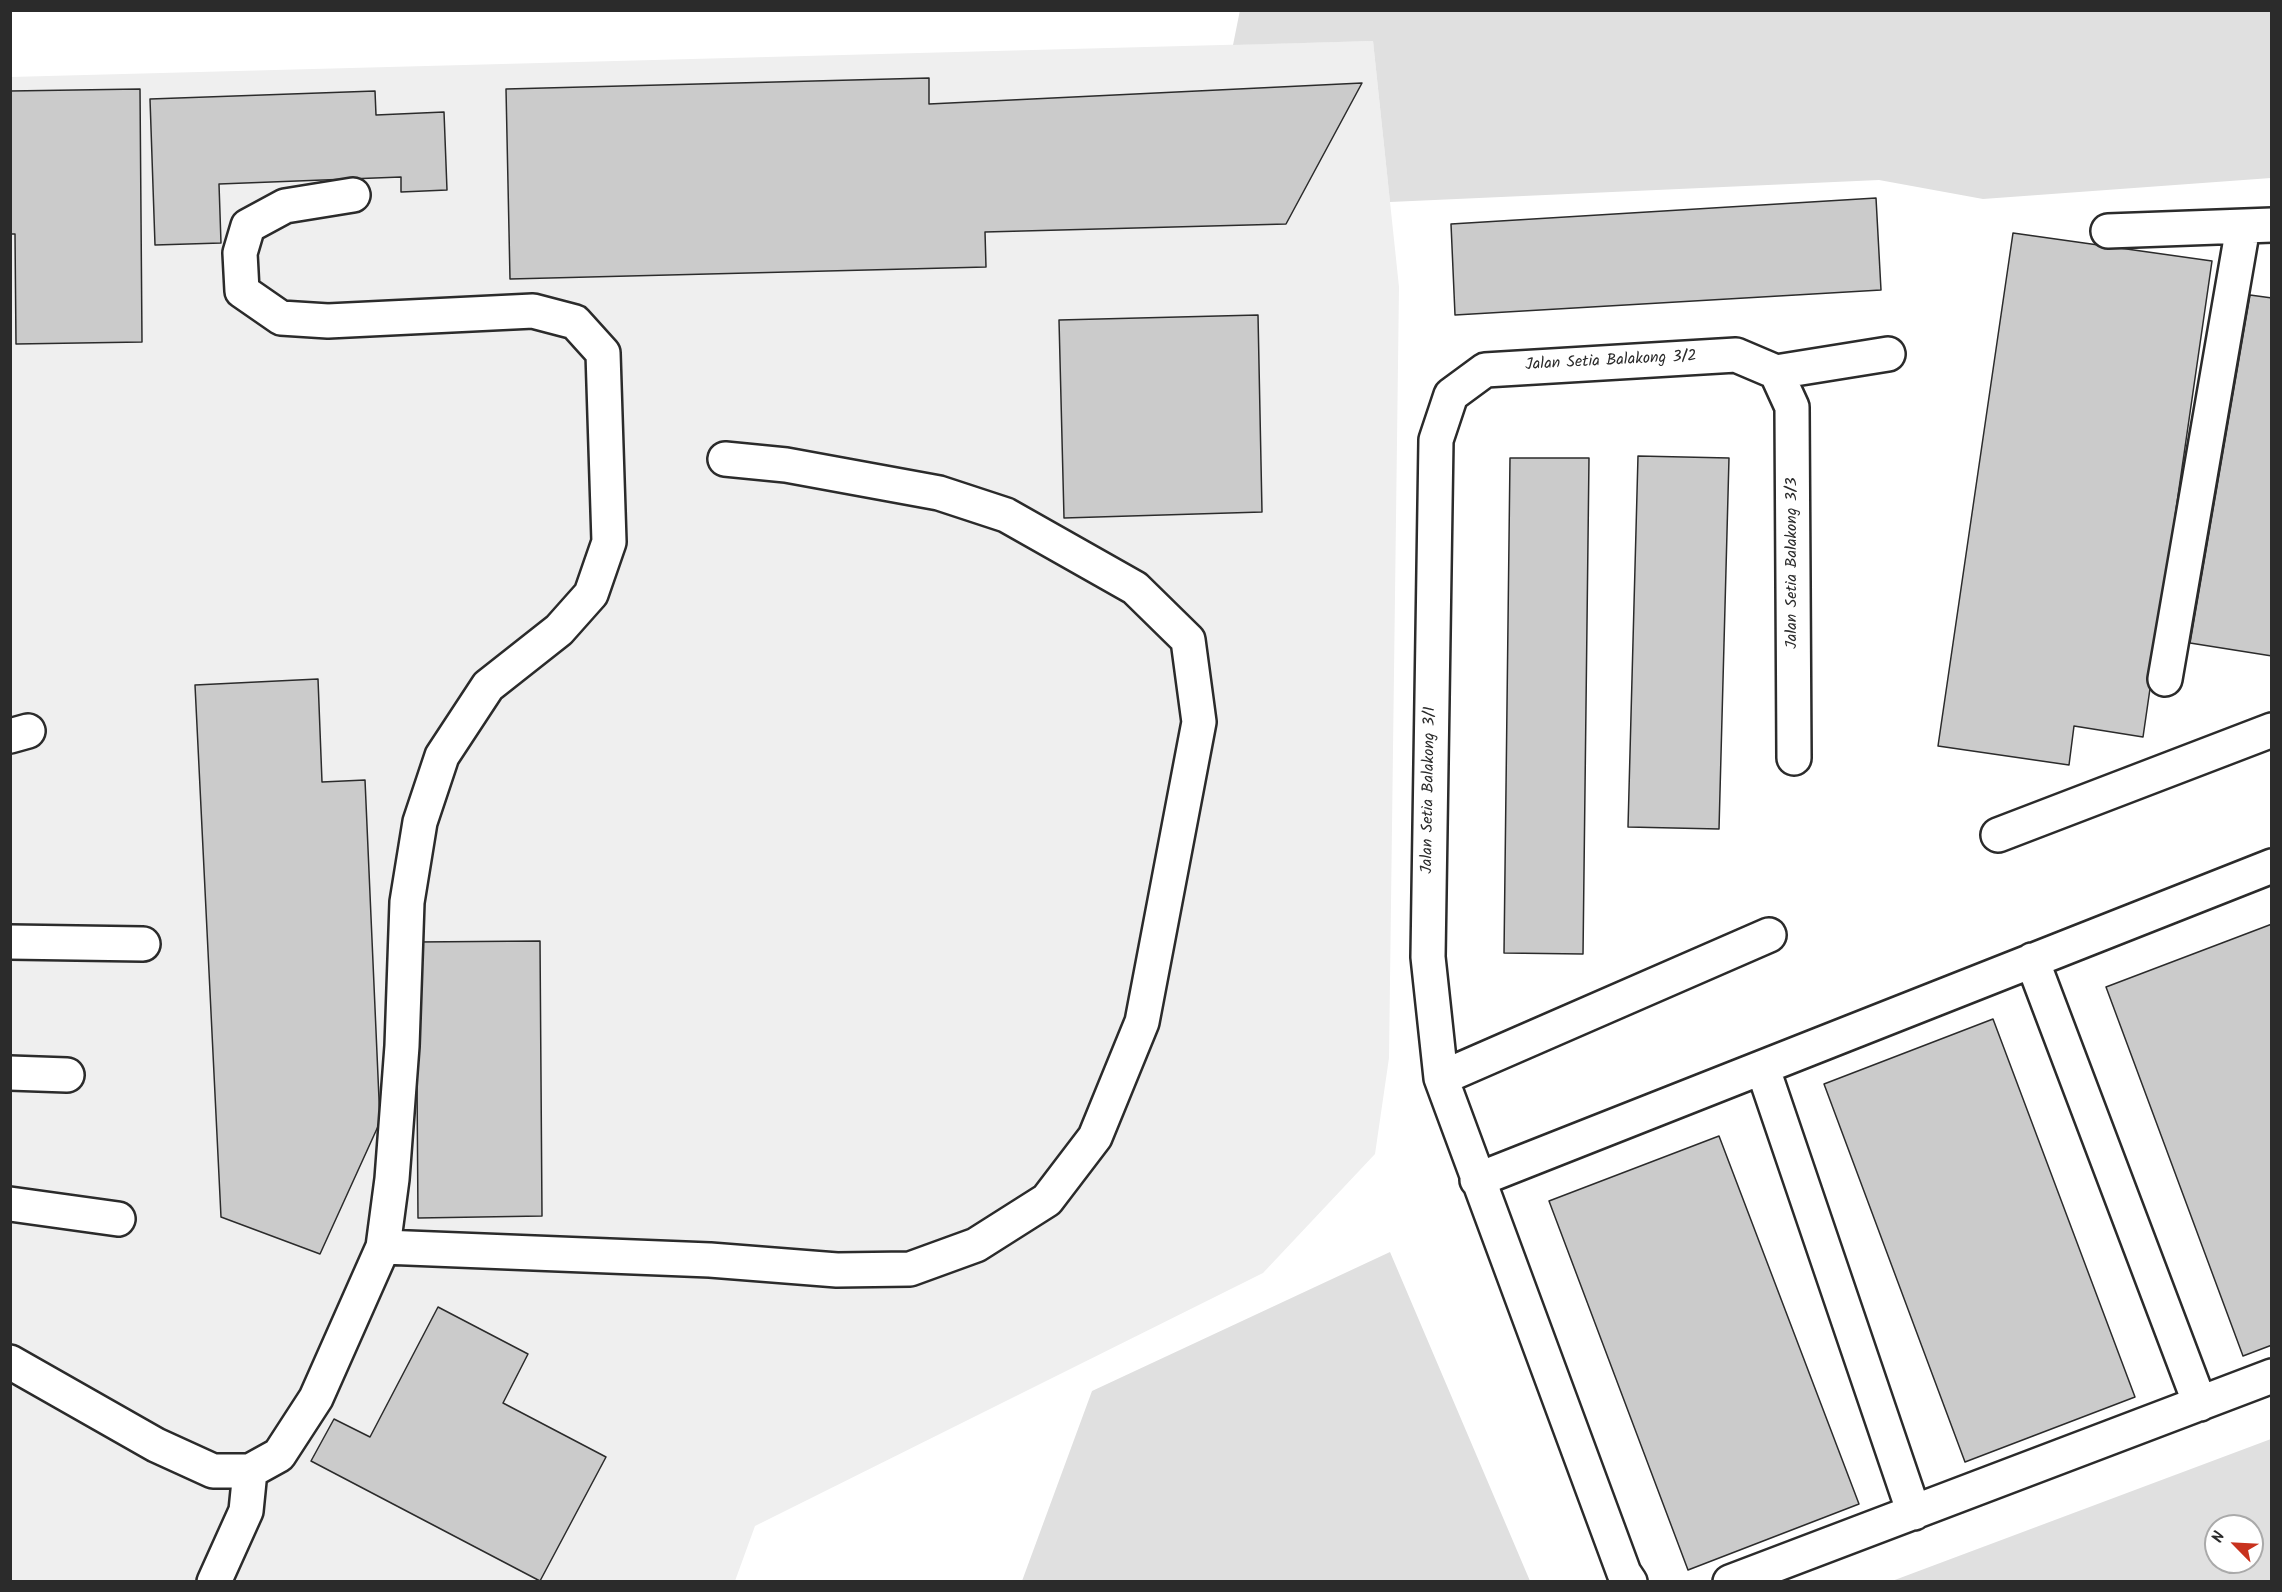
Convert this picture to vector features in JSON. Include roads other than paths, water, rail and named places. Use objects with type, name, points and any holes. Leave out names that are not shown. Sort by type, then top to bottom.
[{"type":"street","points":[[10,1362],[156,1445],[213,1471],[250,1471],[279,1455],[316,1398],[383,1247],[392,1179],[401,1057],[407,902],[420,822],[442,756],[488,686],[560,630],[591,594],[609,542],[603,353],[575,322],[533,311],[328,321],[281,318],[242,291],[240,253],[248,226],[285,206],[353,195]]},
{"type":"street","points":[[2108,231],[2257,226],[2165,679]]},
{"type":"street","points":[[1776,372],[1888,354]]},
{"type":"street","name":"Jalan Setia Balakong 3/2","points":[[1451,395],[1485,370],[1736,355],[1776,372]]},
{"type":"street","name":"Jalan Setia Balakong 3/3","points":[[1776,372],[1791,407],[1794,758]]},
{"type":"street","name":"Jalan Setia Balakong 3/1","points":[[1451,395],[1436,440],[1428,933],[1428,957],[1441,1078],[1624,1573],[1630,1581]]},
{"type":"street","points":[[383,1247],[710,1260],[837,1270],[910,1269],[976,1245],[1047,1200],[1095,1137],[1142,1022],[1199,722],[1188,640],[1135,588],[1006,515],[939,493],[786,465],[725,459]]},
{"type":"street","points":[[1998,835],[2271,730]]},
{"type":"street","points":[[1477,1180],[1763,1069],[2271,866]]},
{"type":"street","points":[[1441,1078],[1769,935]]},
{"type":"street","points":[[10,942],[143,944]]},
{"type":"street","points":[[2032,960],[2200,1404]]},
{"type":"street","points":[[1763,1069],[1914,1513]]},
{"type":"street","points":[[10,1073],[67,1075]]},
{"type":"street","points":[[10,1204],[118,1219]]},
{"type":"street","points":[[1730,1581],[2271,1376]]},
{"type":"street","points":[[214,1581],[246,1511],[250,1471]]}]
